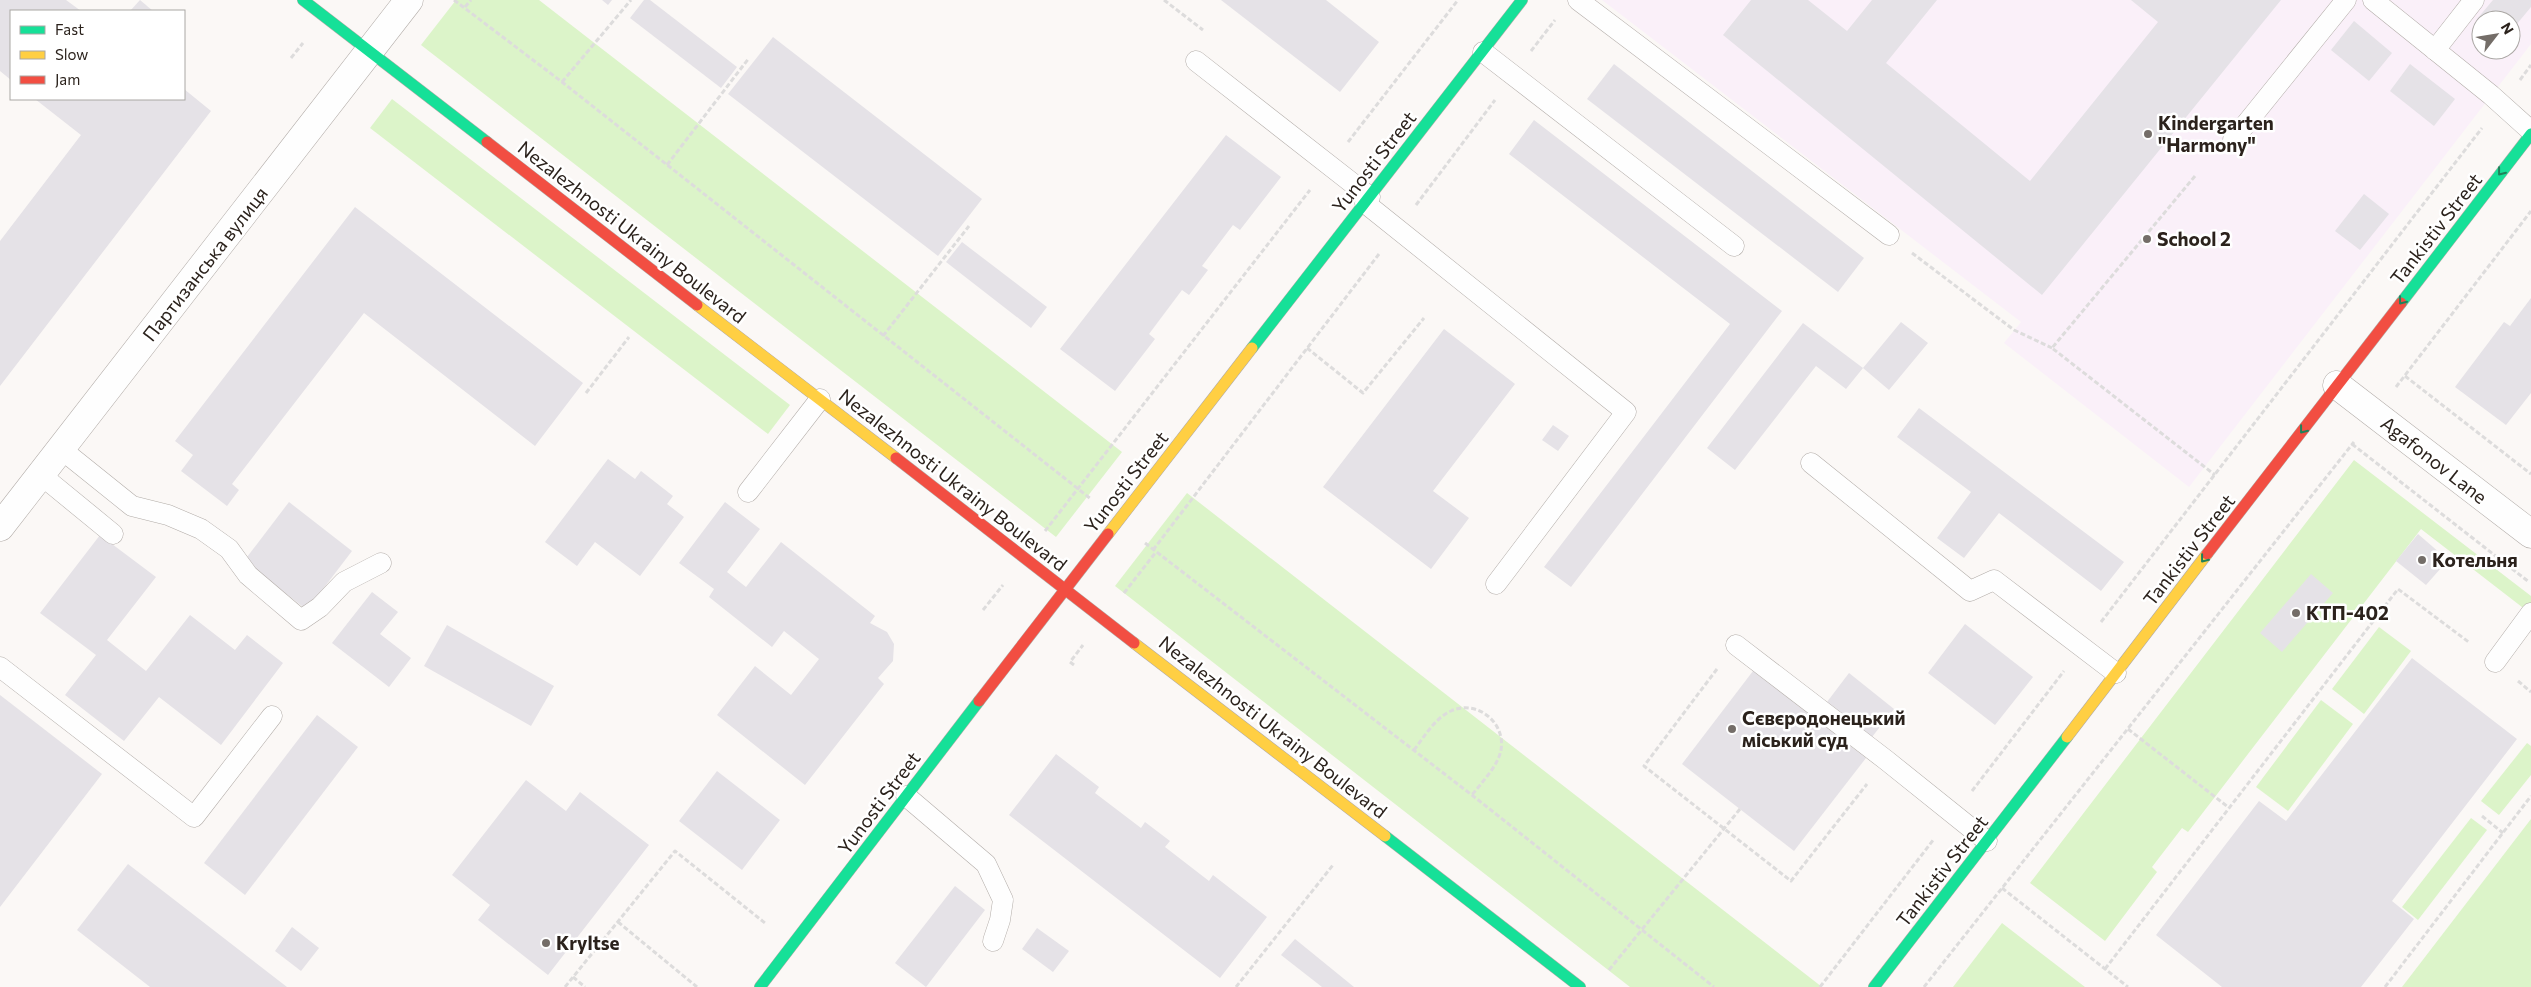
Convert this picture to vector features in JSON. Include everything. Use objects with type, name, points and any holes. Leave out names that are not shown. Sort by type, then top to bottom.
[{"type":"street","name":"Nezalezhnosti Ukrainy Boulevard","points":[[303,0],[1580,987]]},
{"type":"street","name":"Партизанська вулиця","points":[[0,527],[371,52],[409,0]]},
{"type":"street","name":"Yunosti Street","points":[[760,987],[1065,588],[1522,0]]},
{"type":"street","name":"Tankistiv Street","points":[[1874,987],[2531,132]]},
{"type":"street","name":"Agafonov Lane","points":[[2337,385],[2531,534]]},
{"type":"lane","points":[[1578,0],[1889,235]]},
{"type":"lane","points":[[2233,140],[2346,0]]},
{"type":"lane","points":[[2373,0],[2501,104],[2531,132]]},
{"type":"lane","points":[[2435,50],[2474,0]]},
{"type":"lane","points":[[1482,52],[1734,246]]},
{"type":"lane","points":[[1196,61],[1329,165],[1397,230],[1626,412],[1496,584]]},
{"type":"lane","points":[[748,492],[820,399]]},
{"type":"lane","points":[[61,449],[132,506],[168,515],[201,529],[229,549],[248,574],[301,620],[320,607],[344,582],[381,563]]},
{"type":"lane","points":[[1811,463],[1970,591],[1994,580],[2116,673]]},
{"type":"lane","points":[[41,475],[113,534]]},
{"type":"lane","points":[[2495,662],[2531,613]]},
{"type":"lane","points":[[1736,645],[1886,760],[1987,842]]},
{"type":"lane","points":[[0,667],[194,817],[272,716]]},
{"type":"lane","points":[[906,796],[986,864],[1003,900],[1000,920],[993,941]]},
{"type":"path","points":[[454,0],[562,82],[1118,520],[1153,550],[1472,795],[1714,987]]},
{"type":"path","points":[[465,7],[471,0]]},
{"type":"path","points":[[562,82],[631,0]]},
{"type":"path","points":[[983,610],[1458,0]]},
{"type":"path","points":[[1153,550],[1559,15]]},
{"type":"path","points":[[667,165],[749,58]]},
{"type":"path","points":[[1820,987],[2531,65]]},
{"type":"path","points":[[2052,348],[2195,176]]},
{"type":"path","points":[[2531,211],[2405,376],[2531,474]]},
{"type":"path","points":[[883,336],[970,226]]},
{"type":"path","points":[[1889,235],[2014,330],[2052,348],[2215,475]]},
{"type":"path","points":[[1307,348],[1363,393],[1424,318]]},
{"type":"path","points":[[586,393],[628,337]]},
{"type":"path","points":[[1924,987],[2352,444],[2531,584]]},
{"type":"path","points":[[2105,969],[2228,807],[2398,589],[2495,662],[2531,692]]},
{"type":"path","points":[[1736,645],[1644,766],[1791,881],[1886,760]]},
{"type":"path","points":[[1414,750],[1436,723],[1450,711],[1469,708],[1487,714],[1499,730],[1501,749],[1494,766],[1472,795]]},
{"type":"path","points":[[2128,729],[2228,807]]},
{"type":"path","points":[[2385,987],[2531,796]]},
{"type":"path","points":[[1606,974],[1740,809]]},
{"type":"path","points":[[2482,816],[2503,833]]},
{"type":"path","points":[[565,987],[675,851],[765,923]]},
{"type":"path","points":[[1236,987],[1333,865]]},
{"type":"path","points":[[2002,888],[2128,987]]},
{"type":"path","points":[[618,922],[697,987]]},
{"type":"path","points":[[573,977],[585,987]]},
{"type":"shaded area","name":"School 2","points":[[1602,0],[2531,0],[2531,44],[2521,57],[2521,10],[2471,10],[2471,60],[2519,60],[2189,487],[2004,343],[2021,322]]},
{"type":"green space","points":[[456,0],[539,0],[1122,452],[1056,537],[421,45]]},
{"type":"green space","points":[[392,99],[790,405],[768,434],[370,128]]},
{"type":"green space","points":[[2354,460],[2531,596],[2531,614],[2421,529],[2188,832],[2182,828],[2152,867],[2157,872],[2105,941],[2030,883]]},
{"type":"green space","points":[[1187,493],[1822,987],[1630,987],[1115,586]]},
{"type":"green space","points":[[2379,627],[2411,651],[2364,714],[2332,689]]},
{"type":"green space","points":[[2321,700],[2353,724],[2288,811],[2256,787]]},
{"type":"green space","points":[[2527,743],[2531,746],[2531,775],[2499,815],[2481,801]]},
{"type":"green space","points":[[2471,818],[2487,830],[2418,920],[2402,907]]},
{"type":"green space","points":[[2531,819],[2531,987],[2402,987]]},
{"type":"green space","points":[[2002,923],[2085,987],[1953,987]]},
{"type":"building","points":[[0,0],[66,0],[80,10],[10,10],[10,79],[0,71]]},
{"type":"building","points":[[140,0],[152,10],[131,10]]},
{"type":"building","points":[[602,0],[612,0],[608,5]]},
{"type":"building","points":[[644,0],[650,0],[737,67],[721,88],[630,18]]},
{"type":"building","points":[[1221,0],[1326,0],[1379,42],[1340,92]]},
{"type":"building","points":[[1751,0],[1808,0],[1847,31],[1872,0],[1937,0],[1886,63],[2030,181],[2158,22],[2131,0],[2281,0],[2042,295],[1723,35]]},
{"type":"building","points":[[2493,0],[2531,0],[2531,7],[2521,19],[2521,10],[2485,10]]},
{"type":"building","points":[[2354,21],[2392,53],[2369,81],[2331,50]]},
{"type":"building","points":[[773,37],[982,199],[938,256],[728,94]]},
{"type":"building","points":[[1614,64],[1864,258],[1838,292],[1587,99]]},
{"type":"building","points":[[2410,64],[2455,99],[2434,126],[2390,91]]},
{"type":"building","points":[[185,90],[211,111],[0,386],[0,241],[81,135],[36,100],[185,100]]},
{"type":"building","points":[[1534,120],[1782,311],[1571,587],[1544,567],[1730,324],[1509,154]]},
{"type":"building","points":[[1226,135],[1281,177],[1240,230],[1233,225],[1202,266],[1208,270],[1189,295],[1182,290],[1149,334],[1155,339],[1115,391],[1060,349]]},
{"type":"building","points":[[2364,194],[2389,214],[2360,250],[2335,231]]},
{"type":"building","points":[[355,207],[583,383],[535,446],[364,313],[232,484],[239,490],[227,506],[181,471],[193,455],[175,441]]},
{"type":"building","points":[[962,242],[1047,307],[1031,328],[946,262]]},
{"type":"building","points":[[2531,298],[2531,393],[2506,425],[2455,387],[2504,322],[2510,326]]},
{"type":"building","points":[[1901,322],[1928,343],[1889,390],[1863,368]]},
{"type":"building","points":[[1803,323],[1863,368],[1846,389],[1816,366],[1735,470],[1707,448]]},
{"type":"building","points":[[1444,329],[1515,384],[1433,491],[1469,518],[1431,569],[1323,487]]},
{"type":"building","points":[[1919,408],[2124,562],[2101,591],[1999,513],[1964,558],[1937,538],[1971,492],[1897,437]]},
{"type":"building","points":[[1553,425],[1569,436],[1558,451],[1542,440]]},
{"type":"building","points":[[608,459],[635,479],[641,471],[673,496],[667,504],[684,517],[640,576],[595,542],[577,566],[545,542]]},
{"type":"building","points":[[289,502],[352,551],[307,610],[244,561]]},
{"type":"building","points":[[725,502],[760,529],[727,572],[746,587],[781,542],[875,616],[870,623],[887,632],[894,644],[893,661],[878,678],[884,684],[805,785],[717,715],[755,666],[791,695],[819,659],[784,631],[772,647],[709,597],[714,589],[679,563]]},
{"type":"building","name":"Котельня","points":[[2418,534],[2448,560],[2426,585],[2396,561]]},
{"type":"building","points":[[100,535],[156,577],[107,640],[146,671],[190,615],[235,650],[247,635],[283,663],[221,745],[159,697],[124,741],[65,695],[96,655],[40,613]]},
{"type":"building","name":"КТП-402","points":[[2311,574],[2333,593],[2282,652],[2260,633]]},
{"type":"building","points":[[372,592],[398,612],[380,634],[411,658],[389,687],[332,643]]},
{"type":"building","points":[[1965,624],[2033,677],[1995,725],[1928,673]]},
{"type":"building","points":[[447,625],[554,686],[531,726],[424,666]]},
{"type":"building","points":[[2412,658],[2517,739],[2392,901],[2414,919],[2361,987],[2222,987],[2156,935],[2259,801],[2286,821]]},
{"type":"building","points":[[1753,671],[1866,758],[1794,851],[1682,764]]},
{"type":"building","points":[[1849,673],[1894,709],[1872,737],[1827,702]]},
{"type":"building","points":[[0,695],[102,774],[0,907]]},
{"type":"building","points":[[317,715],[358,747],[245,895],[204,863]]},
{"type":"building","points":[[1056,754],[1099,787],[1095,793],[1141,828],[1145,822],[1170,841],[1165,847],[1209,881],[1213,875],[1267,917],[1220,978],[1009,815]]},
{"type":"building","points":[[717,771],[780,820],[742,870],[679,821]]},
{"type":"building","points":[[526,780],[566,811],[580,792],[649,845],[548,975],[478,920],[490,905],[452,875]]},
{"type":"building","points":[[128,864],[287,987],[150,987],[77,930]]},
{"type":"building","points":[[955,886],[985,910],[926,987],[895,963]]},
{"type":"building","points":[[292,927],[319,948],[301,971],[275,951]]},
{"type":"building","points":[[1037,928],[1069,951],[1053,972],[1022,949]]},
{"type":"building","points":[[1295,939],[1354,987],[1322,987],[1281,955]]},
{"type":"traffic: fast","points":[[303,0],[487,142]]},
{"type":"traffic: fast","points":[[1252,348],[1522,0]]},
{"type":"traffic: fast","points":[[2401,303],[2531,134]]},
{"type":"traffic: fast","points":[[760,987],[979,701]]},
{"type":"traffic: fast","points":[[1874,987],[2067,737]]},
{"type":"traffic: fast","points":[[1385,836],[1580,987]]},
{"type":"traffic: slow","points":[[697,305],[896,458]]},
{"type":"traffic: slow","points":[[1108,534],[1252,348]]},
{"type":"traffic: slow","points":[[2067,737],[2207,554]]},
{"type":"traffic: slow","points":[[1134,643],[1385,836]]},
{"type":"traffic: jam","points":[[487,142],[697,305]]},
{"type":"traffic: jam","points":[[2207,554],[2401,303]]},
{"type":"traffic: jam","points":[[896,458],[1134,643]]},
{"type":"traffic: jam","points":[[979,701],[1108,534]]},
{"type":"place","name":"Kindergarten \"Harmony\"","points":[[2148,134]]},
{"type":"place","name":"School 2","points":[[2147,239]]},
{"type":"place","name":"Котельня","points":[[2422,560]]},
{"type":"place","name":"КТП-402","points":[[2296,613]]},
{"type":"place","name":"Сєвєродонецький міський суд","points":[[1732,729]]},
{"type":"place","name":"Kryltse","points":[[546,943]]}]
